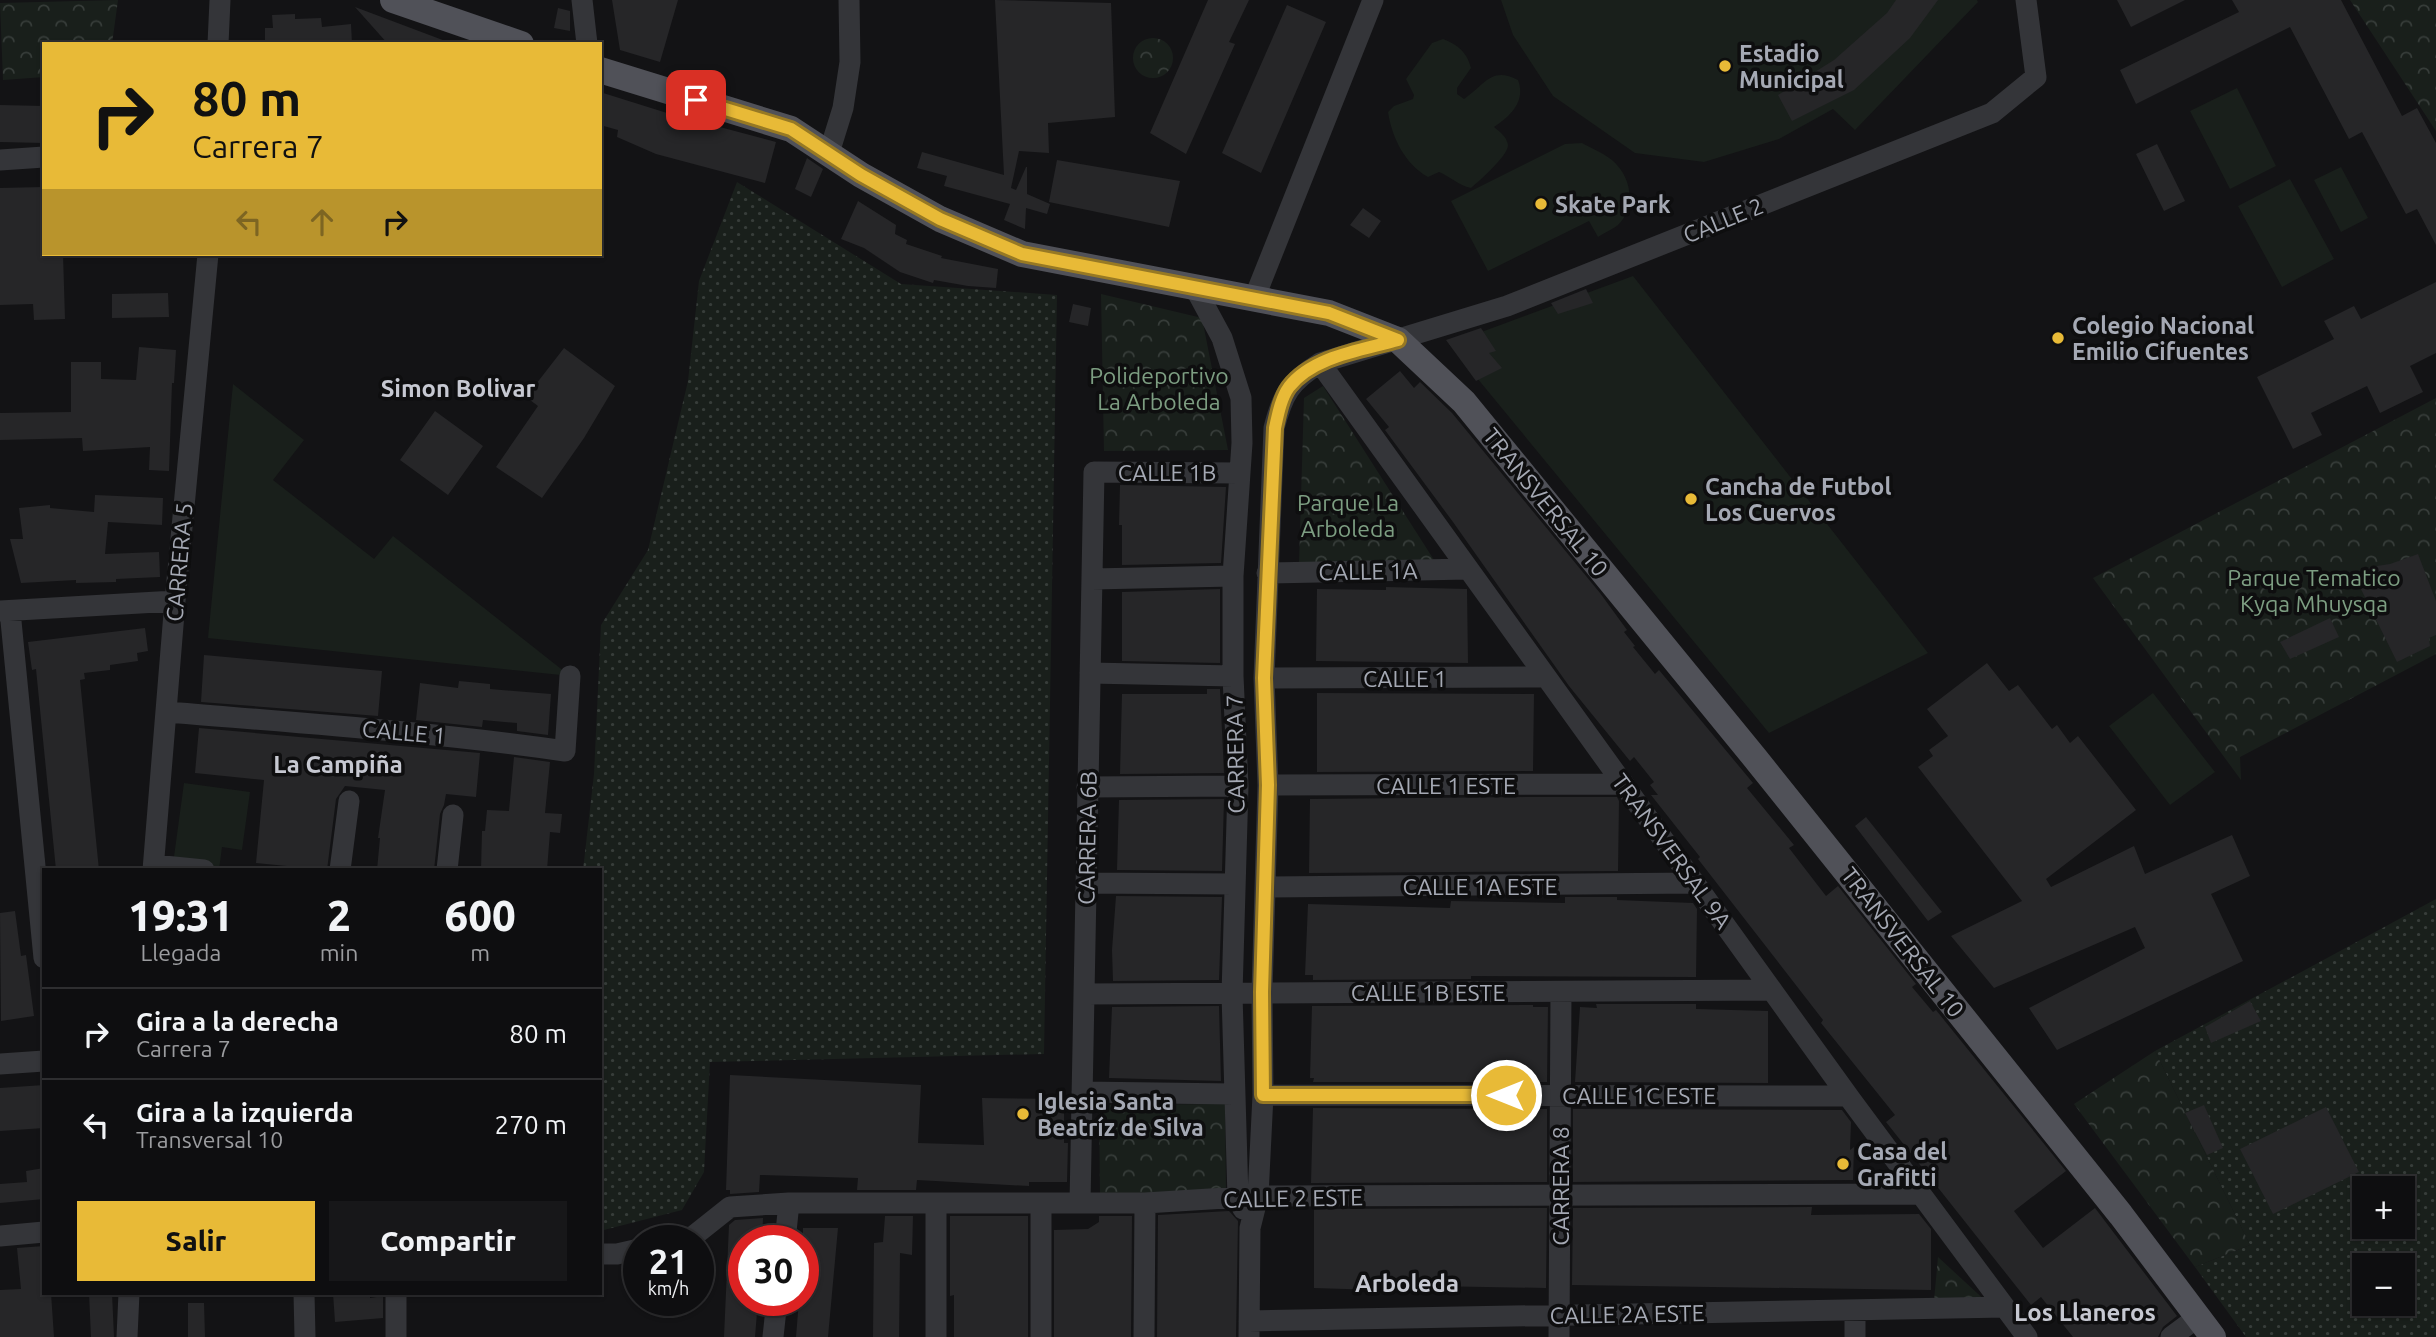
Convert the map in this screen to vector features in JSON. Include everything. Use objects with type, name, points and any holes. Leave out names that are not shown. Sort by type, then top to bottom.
[{"type":"main road","points":[[393,0],[515,42]]},
{"type":"main road","name":"TRANSVERSAL 10","points":[[602,71],[791,129],[861,175],[940,219],[1022,254],[1329,313],[1398,340],[1473,412],[1838,859],[2121,1214],[2205,1327]]},
{"type":"street","points":[[218,42],[220,0]]},
{"type":"street","points":[[582,0],[587,42]]},
{"type":"street","points":[[829,153],[844,108],[850,62],[849,0]]},
{"type":"street","points":[[1254,299],[1373,0]]},
{"type":"street","name":"CALLE 2","points":[[1398,340],[1507,306],[1993,113],[2036,77],[2026,0]]},
{"type":"street","points":[[0,160],[42,157]]},
{"type":"street","name":"CARRERA 5","points":[[163,868],[167,712],[175,601],[208,256]]},
{"type":"street","name":"CARRERA 7","points":[[1195,288],[1222,338],[1241,398],[1242,430],[1233,576],[1233,676],[1238,786],[1232,994],[1234,1094],[1250,1228],[1249,1329]]},
{"type":"street","name":"CARRERA 7","points":[[1248,1197],[1263,1095],[1262,992],[1268,785],[1264,678],[1275,428],[1288,388],[1299,377],[1320,363],[1398,340]]},
{"type":"street","name":"TRANSVERSAL 9A","points":[[1320,363],[1848,1096],[2027,1337]]},
{"type":"street","name":"CALLE 1B","points":[[1094,472],[1240,473]]},
{"type":"street","name":"CARRERA 6B","points":[[1080,1203],[1094,472]]},
{"type":"street","name":"CALLE 1A","points":[[1267,573],[1468,569]]},
{"type":"street","points":[[1092,579],[1233,576]]},
{"type":"street","points":[[42,940],[5,611],[175,601]]},
{"type":"street","points":[[1090,673],[1233,676]]},
{"type":"street","name":"CALLE 1","points":[[167,712],[390,730],[565,751],[570,676]]},
{"type":"street","name":"CALLE 1","points":[[1264,678],[1546,677]]},
{"type":"street","name":"CALLE 1 ESTE","points":[[1268,785],[1623,785]]},
{"type":"street","points":[[1087,787],[1238,786]]},
{"type":"street","points":[[340,868],[349,801]]},
{"type":"street","points":[[447,868],[453,816]]},
{"type":"street","points":[[1086,883],[1234,884]]},
{"type":"street","name":"CALLE 1A ESTE","points":[[1265,887],[1695,883]]},
{"type":"street","name":"CALLE 1B ESTE","points":[[1084,994],[1772,990]]},
{"type":"street","name":"CARRERA 8","points":[[1559,1337],[1561,992]]},
{"type":"street","points":[[0,1064],[42,1061]]},
{"type":"street","points":[[1082,1092],[1234,1094]]},
{"type":"street","name":"CALLE 1C ESTE","points":[[1263,1095],[1848,1096]]},
{"type":"street","name":"CALLE 2 ESTE","points":[[707,1225],[730,1207],[789,1203],[1145,1203],[1248,1197],[1921,1194]]},
{"type":"street","points":[[787,1225],[789,1203]]},
{"type":"street","points":[[936,1203],[936,1337]]},
{"type":"street","points":[[1041,1203],[1041,1337]]},
{"type":"street","points":[[1144,1337],[1145,1203]]},
{"type":"street","points":[[0,1236],[42,1232]]},
{"type":"street","points":[[602,1254],[623,1253]]},
{"type":"street","points":[[127,1337],[129,1295]]},
{"type":"street","points":[[304,1295],[305,1337]]},
{"type":"street","points":[[396,1295],[396,1337]]},
{"type":"street","name":"CALLE 2A ESTE","points":[[1249,1329],[1559,1315],[2005,1307]]},
{"type":"street","points":[[1855,1310],[1855,1337]]},
{"type":"street","points":[[773,1337],[775,1316]]},
{"type":"street","points":[[2171,1337],[2205,1327]]},
{"type":"green space","points":[[118,0],[112,42],[42,42],[42,77],[3,80],[0,3]]},
{"type":"green space","name":"Estadio Municipal","points":[[1501,0],[1978,2],[1855,130],[1833,109],[1779,139],[1704,162],[1635,153],[1553,96],[1513,35]]},
{"type":"green space","points":[[2350,0],[2436,0],[2436,131]]},
{"type":"green space","points":[[1153,38],[1161,39],[1167,44],[1172,50],[1172,66],[1167,72],[1161,77],[1153,78],[1145,77],[1139,72],[1134,66],[1133,58],[1134,50],[1139,44],[1145,39]]},
{"type":"green space","points":[[1443,39],[1461,50],[1469,62],[1471,68],[1457,88],[1457,94],[1464,99],[1495,76],[1509,76],[1518,80],[1520,88],[1515,107],[1494,127],[1506,140],[1507,150],[1471,188],[1439,172],[1428,177],[1420,172],[1406,158],[1396,141],[1388,112],[1394,106],[1413,99],[1414,95],[1406,79],[1432,43]]},
{"type":"green space","points":[[2237,88],[2276,166],[2230,189],[2190,111]]},
{"type":"green space","name":"Skate Park","points":[[1582,143],[1612,160],[1624,174],[1629,200],[1624,217],[1618,225],[1598,237],[1589,221],[1488,271],[1451,201],[1565,144]]},
{"type":"green space","points":[[2341,167],[2368,218],[2341,232],[2314,180]]},
{"type":"green space","points":[[2290,179],[2334,259],[2282,287],[2238,206]]},
{"type":"green space","points":[[737,182],[901,284],[1057,295],[1044,1054],[710,1062],[704,1172],[682,1210],[602,1230],[602,868],[583,868],[594,774],[601,625],[648,550],[688,381],[699,281]]},
{"type":"green space","name":"Cancha de Futbol Los Cuervos","points":[[1633,276],[1928,653],[1769,733],[1449,344]]},
{"type":"green space","name":"Polideportivo La Arboleda","points":[[1101,294],[1202,318],[1228,450],[1104,451]]},
{"type":"green space","points":[[233,384],[304,440],[273,480],[374,559],[393,536],[570,676],[208,638]]},
{"type":"green space","name":"Parque La Arboleda","points":[[1323,386],[1434,560],[1299,564],[1304,398]]},
{"type":"green space","name":"Parque Tematico Kyqa Mhuysqa","points":[[2436,398],[2436,654],[2240,757],[2241,780],[2093,578]]},
{"type":"green space","points":[[2153,693],[2215,772],[2170,805],[2109,726]]},
{"type":"green space","points":[[184,783],[250,792],[242,850],[222,847],[219,868],[173,864]]},
{"type":"green space","points":[[2436,899],[2436,1337],[2246,1337],[2195,1267],[2250,1245],[2155,1051]]},
{"type":"green space","points":[[2155,1051],[2250,1245],[2195,1267],[2074,1104]]},
{"type":"green space","points":[[1225,1104],[1226,1194],[1100,1195],[1099,1105]]},
{"type":"green space","points":[[1938,1257],[1990,1305],[1934,1301]]},
{"type":"building","points":[[612,0],[678,0],[660,62],[620,50]]},
{"type":"building","points":[[995,0],[1111,3],[1115,117],[1048,123],[1049,153],[1019,151],[1011,188],[1016,190],[1027,167],[1027,194],[1050,204],[1047,214],[1026,208],[1025,229],[1004,220],[1010,204],[944,186],[947,176],[917,168],[922,152],[1004,175]]},
{"type":"building","points":[[1208,0],[1249,0],[1229,42],[1235,44],[1186,154],[1150,133]]},
{"type":"building","points":[[1896,0],[1938,0],[1910,38],[1854,90],[1792,121],[1778,95],[1834,60],[1887,13]]},
{"type":"building","points":[[2117,0],[2185,0],[2131,27]]},
{"type":"building","points":[[2232,0],[2341,0],[2402,116],[2417,108],[2436,143],[2436,245],[2417,209],[2406,214],[2362,132],[2349,139],[2290,27],[2136,104],[2120,70],[2239,12]]},
{"type":"building","points":[[1287,5],[1326,22],[1261,173],[1222,153]]},
{"type":"building","points":[[355,7],[448,42],[386,42]]},
{"type":"building","points":[[558,8],[570,11],[570,31],[554,28]]},
{"type":"building","points":[[295,14],[295,19],[321,18],[322,27],[351,24],[352,42],[265,42],[265,28],[273,28],[272,15]]},
{"type":"building","points":[[602,93],[776,142],[765,183],[656,154],[617,137],[618,130],[602,126]]},
{"type":"building","points":[[0,105],[42,106],[42,143],[0,142]]},
{"type":"building","points":[[2157,144],[2185,201],[2164,211],[2136,154]]},
{"type":"building","points":[[807,158],[823,169],[811,197],[795,189]]},
{"type":"building","points":[[1057,160],[1180,181],[1169,227],[1049,202]]},
{"type":"building","points":[[42,187],[42,256],[63,256],[65,319],[34,320],[33,304],[0,305],[0,188]]},
{"type":"building","points":[[858,201],[896,225],[895,234],[907,240],[906,244],[942,256],[941,258],[998,269],[996,288],[934,280],[933,283],[900,272],[864,248],[841,239]]},
{"type":"building","points":[[1363,208],[1381,221],[1369,238],[1350,225]]},
{"type":"building","points":[[2436,282],[2436,353],[2410,366],[2423,392],[2380,413],[2367,386],[2311,413],[2322,435],[2293,449],[2257,377],[2334,339],[2324,321],[2354,306],[2361,319]]},
{"type":"building","points":[[1586,289],[1593,303],[1558,314],[1551,303]]},
{"type":"building","points":[[168,293],[169,317],[112,318],[112,294]]},
{"type":"building","points":[[1073,304],[1091,308],[1088,326],[1069,322]]},
{"type":"building","points":[[1481,328],[1496,351],[1489,353],[1502,368],[1476,381],[1446,340]]},
{"type":"building","points":[[139,347],[176,350],[169,471],[149,470],[150,447],[83,451],[82,438],[0,440],[0,413],[71,412],[71,362],[101,362],[101,379],[136,380]]},
{"type":"building","points":[[564,348],[615,386],[584,438],[542,498],[496,467],[538,406],[526,397]]},
{"type":"building","points":[[1400,371],[1414,388],[1420,382],[1452,413],[1600,593],[1627,630],[1624,632],[1635,646],[1633,647],[1655,674],[1659,670],[1753,783],[1747,788],[1794,845],[1789,848],[1826,896],[1838,886],[1916,984],[1912,987],[1933,1012],[1936,1010],[2066,1171],[2014,1211],[2024,1224],[2043,1248],[2095,1208],[2177,1316],[2163,1327],[2158,1337],[2073,1337],[2041,1297],[2031,1305],[1886,1122],[1895,1115],[1821,1023],[1823,1020],[1651,795],[1658,795],[1650,785],[1654,782],[1634,757],[1630,761],[1569,686],[1385,430],[1389,427],[1366,399]]},
{"type":"building","points":[[435,411],[483,446],[448,495],[400,460]]},
{"type":"building","points":[[1120,485],[1226,487],[1221,563],[1122,565]]},
{"type":"building","points":[[95,495],[163,498],[162,525],[108,522],[105,554],[159,552],[160,577],[116,579],[116,582],[76,583],[76,580],[21,583],[10,539],[23,539],[19,508],[50,505],[50,508],[94,512]]},
{"type":"building","points":[[2418,554],[2436,601],[2436,635],[2429,638],[2430,646],[2397,662],[2356,579],[2370,567],[2390,564]]},
{"type":"building","points":[[1386,587],[1467,589],[1468,663],[1316,661],[1317,589],[1386,590]]},
{"type":"building","points":[[1220,589],[1220,663],[1122,661],[1122,592]]},
{"type":"building","points":[[2330,618],[2339,637],[2290,659],[2280,642]]},
{"type":"building","points":[[145,628],[148,651],[137,653],[138,661],[110,665],[110,670],[84,673],[85,679],[80,680],[99,868],[56,868],[36,669],[32,670],[28,642]]},
{"type":"building","points":[[204,655],[382,671],[378,716],[201,702]]},
{"type":"building","points":[[1987,663],[2009,691],[2018,685],[2052,729],[2057,725],[2070,743],[2078,736],[2136,810],[2046,879],[2051,887],[2134,846],[2145,874],[2232,835],[2250,876],[2211,894],[2243,961],[2057,1050],[2029,1008],[2145,948],[2135,927],[1994,988],[1951,936],[2022,901],[1918,767],[1933,756],[1929,750],[1948,736],[1927,709]]},
{"type":"building","points":[[459,681],[490,684],[490,689],[551,694],[548,735],[517,731],[517,723],[483,720],[482,727],[416,720],[420,683],[458,688]]},
{"type":"building","points":[[1207,689],[1220,689],[1224,773],[1120,774],[1122,694],[1207,694]]},
{"type":"building","points":[[1317,693],[1534,694],[1533,771],[1317,772]]},
{"type":"building","points":[[199,728],[480,753],[476,797],[446,794],[440,814],[434,868],[377,868],[378,838],[385,790],[345,786],[336,799],[327,868],[256,863],[264,780],[195,773]]},
{"type":"building","points":[[514,757],[550,762],[545,813],[562,814],[560,833],[550,832],[547,868],[481,868],[482,831],[485,831],[487,810],[509,811]]},
{"type":"building","points":[[1617,797],[1618,871],[1309,873],[1310,799]]},
{"type":"building","points":[[1224,799],[1222,871],[1117,870],[1119,800]]},
{"type":"building","points":[[1866,817],[1942,912],[1928,921],[1855,826]]},
{"type":"building","points":[[1116,896],[1222,897],[1219,980],[1113,981]]},
{"type":"building","points":[[1565,897],[1617,897],[1617,900],[1693,903],[1697,909],[1696,977],[1471,976],[1471,979],[1313,980],[1313,975],[1305,975],[1308,904],[1450,908],[1451,901],[1565,903]]},
{"type":"building","points":[[15,911],[21,956],[26,955],[34,1016],[1,1021],[0,913]]},
{"type":"building","points":[[2250,1001],[2261,1021],[2211,1043],[2205,1027]]},
{"type":"building","points":[[1596,1004],[1696,1004],[1696,1009],[1768,1011],[1768,1083],[1575,1082],[1580,1007],[1597,1008]]},
{"type":"building","points":[[1219,1006],[1221,1081],[1109,1078],[1112,1007]]},
{"type":"building","points":[[1312,1006],[1548,1007],[1547,1082],[1313,1082],[1314,1078],[1310,1078]]},
{"type":"building","points":[[730,1075],[921,1085],[918,1143],[984,1145],[982,1098],[1064,1099],[1064,1143],[1068,1143],[1067,1182],[1029,1182],[1029,1186],[917,1180],[916,1190],[857,1190],[858,1178],[760,1175],[759,1192],[730,1194],[730,1190],[726,1190]]},
{"type":"building","points":[[42,1085],[42,1128],[0,1131],[0,1088]]},
{"type":"building","points":[[2204,1105],[2223,1148],[2207,1155],[2185,1113]]},
{"type":"building","points":[[2326,1107],[2359,1172],[2273,1214],[2240,1149]]},
{"type":"building","points":[[1313,1108],[1547,1109],[1547,1182],[1311,1183]]},
{"type":"building","points":[[1573,1109],[1842,1110],[1851,1122],[1850,1150],[1854,1147],[1853,1180],[1573,1182]]},
{"type":"building","points":[[42,1168],[42,1199],[0,1203],[0,1184],[27,1182],[26,1171]]},
{"type":"building","points":[[1812,1207],[1811,1215],[1919,1214],[1931,1229],[1931,1290],[1572,1285],[1573,1208]]},
{"type":"building","points":[[1547,1208],[1546,1288],[1377,1285],[1377,1290],[1314,1288],[1314,1209]]},
{"type":"building","points":[[1229,1211],[1238,1221],[1236,1337],[1157,1337],[1158,1215]]},
{"type":"building","points":[[885,1216],[913,1216],[912,1255],[900,1253],[899,1337],[873,1337],[874,1243],[883,1242]]},
{"type":"building","points":[[950,1216],[1028,1216],[1028,1337],[954,1337],[954,1295],[950,1296]]},
{"type":"building","points":[[1099,1216],[1132,1216],[1131,1337],[1054,1337],[1054,1230],[1088,1229],[1099,1222]]},
{"type":"building","points":[[763,1218],[763,1225],[729,1225],[735,1220]]},
{"type":"building","points":[[819,1228],[838,1228],[828,1337],[796,1337],[798,1316],[819,1316]]},
{"type":"building","points":[[42,1246],[42,1295],[51,1295],[54,1337],[0,1337],[0,1290],[21,1289],[17,1248]]},
{"type":"building","points":[[728,1247],[728,1316],[757,1316],[755,1337],[724,1337]]},
{"type":"building","points":[[89,1295],[112,1295],[114,1337],[91,1337]]},
{"type":"building","points":[[333,1295],[370,1295],[370,1298],[383,1296],[383,1318],[335,1322]]},
{"type":"building","points":[[188,1303],[204,1303],[205,1337],[188,1337]]},
{"type":"place","name":"Estadio Municipal","points":[[1725,66]]},
{"type":"place","name":"Skate Park","points":[[1541,204]]},
{"type":"place","name":"Colegio Nacional Emilio Cifuentes","points":[[2058,338]]},
{"type":"place","name":"Cancha de Futbol Los Cuervos","points":[[1691,499]]},
{"type":"place","name":"Iglesia Santa Beatríz de Silva","points":[[1023,1114]]},
{"type":"place","name":"Casa del Grafitti","points":[[1843,1164]]},
{"type":"district","name":"Simon Bolivar","points":[[458,388]]},
{"type":"district","name":"La Campiña","points":[[338,764]]},
{"type":"district","name":"Arboleda","points":[[1407,1283]]},
{"type":"district","name":"Los Llaneros","points":[[2085,1312]]},
{"type":"route","points":[[696,100],[791,129],[861,175],[940,219],[1022,254],[1329,313],[1398,340],[1320,363],[1299,377],[1288,388],[1275,428],[1264,678],[1268,785],[1262,992],[1263,1095],[1506,1095]]}]
